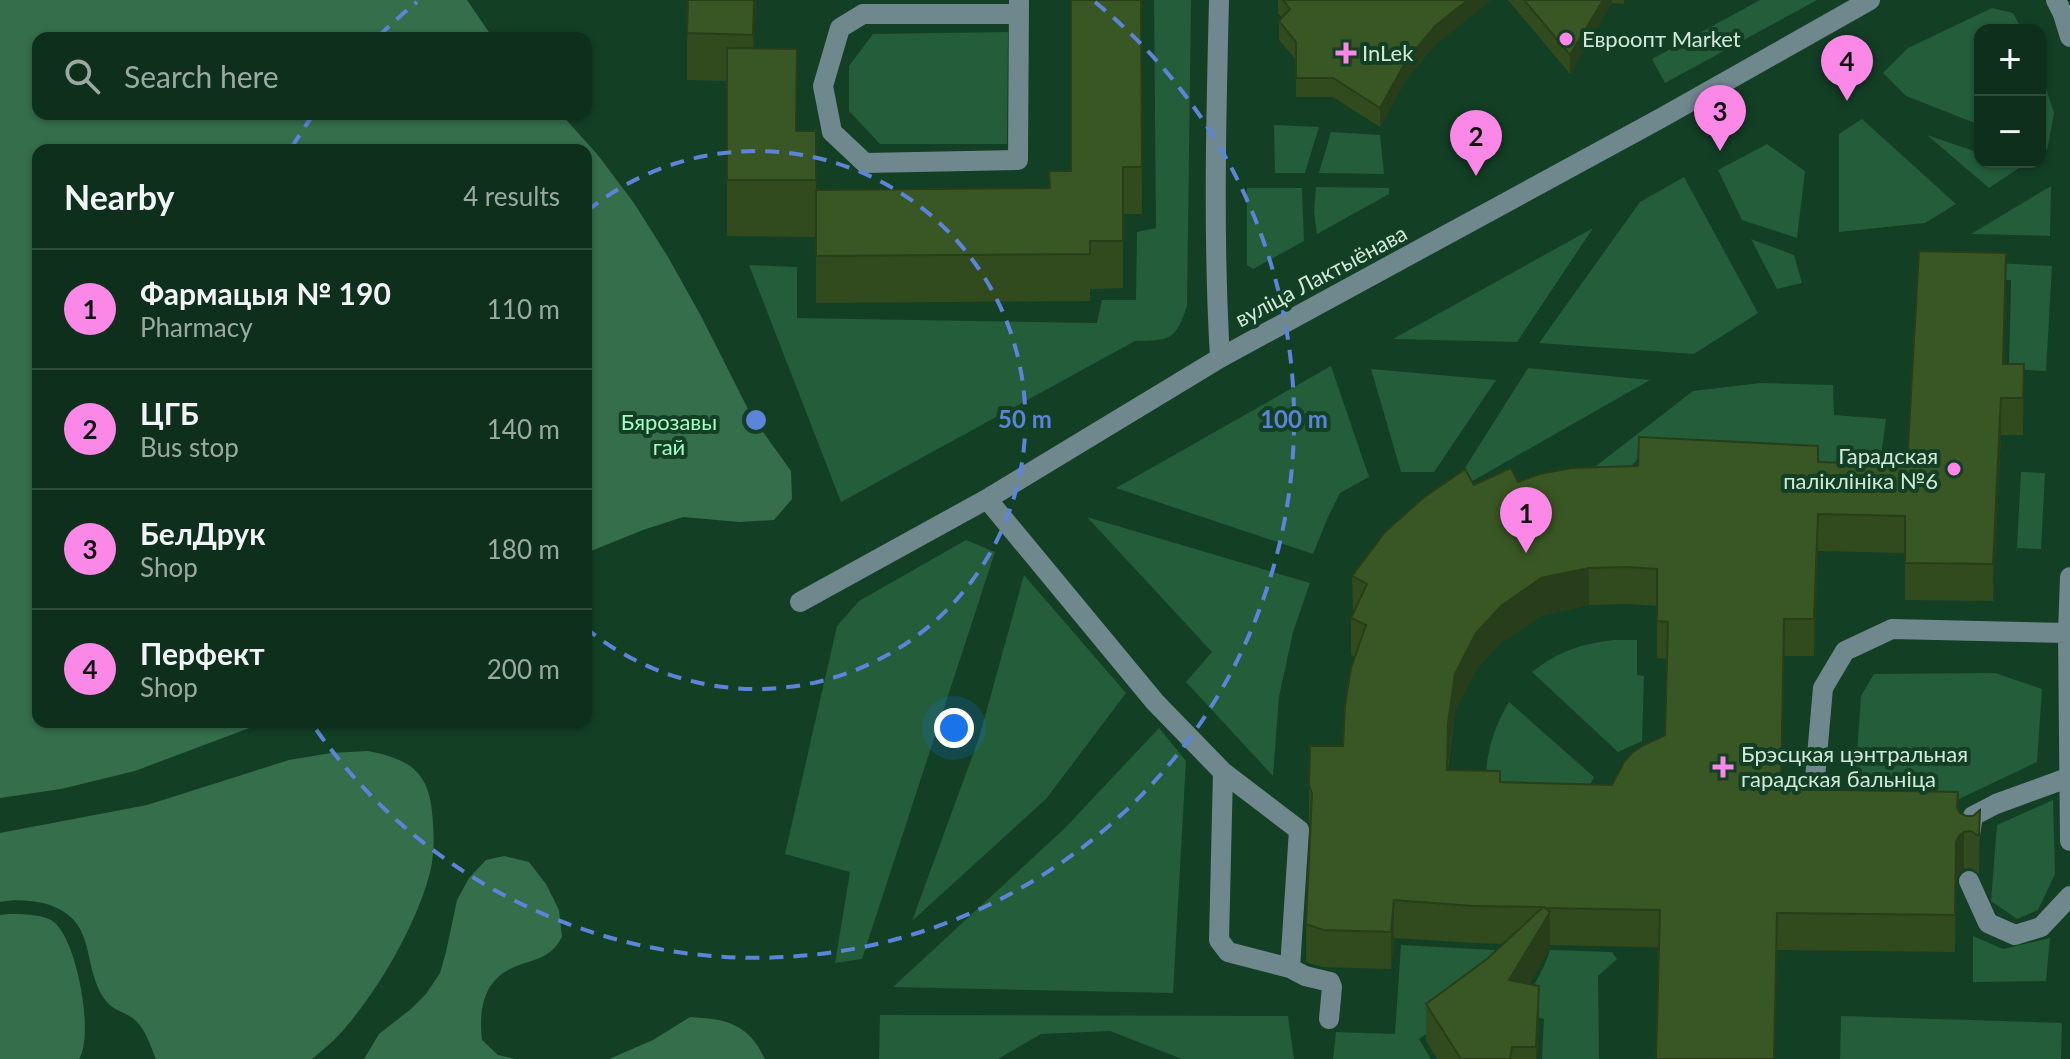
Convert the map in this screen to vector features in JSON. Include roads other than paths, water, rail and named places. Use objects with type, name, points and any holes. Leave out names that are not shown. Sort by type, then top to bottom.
[{"type":"street","points":[[1219,0],[1215,184],[1220,358]]},
{"type":"street","name":"вуліца Лактыёнава","points":[[800,602],[987,499],[1220,358],[1650,124],[1862,2]]},
{"type":"street","points":[[1019,7],[1018,160],[865,163],[832,132],[823,86],[840,28],[863,14],[1019,7]]},
{"type":"street","points":[[2063,9],[2070,37]]},
{"type":"street","points":[[987,499],[1155,702],[1223,772],[1299,830],[1290,968]]},
{"type":"street","points":[[2070,577],[2070,841]]},
{"type":"street","points":[[1813,801],[1823,688],[1845,651],[1892,629],[2068,633]]},
{"type":"street","points":[[1223,772],[1219,940],[1228,952],[1330,982],[1329,1019]]},
{"type":"street","points":[[1969,841],[1973,816],[2070,776]]},
{"type":"street","points":[[1969,881],[1988,923],[2015,935],[2041,927],[2070,896]]},
{"type":"place","name":"Евроопт Market","points":[[1566,39]]},
{"type":"place","name":"InLek","points":[[1346,53]]},
{"type":"place","name":"Перфект","points":[[1847,101]]},
{"type":"place","name":"БелДрук","points":[[1720,151]]},
{"type":"place","name":"ЦГБ","points":[[1476,176]]},
{"type":"place","name":"Гарадская паліклініка №6","points":[[1954,469]]},
{"type":"place","name":"Фармацыя № 190","points":[[1526,553]]},
{"type":"place","name":"Брэсцкая цэнтральная гарадская бальніца","points":[[1723,767]]},
{"type":"park label","name":"Бярозавы гай","points":[[669,434]]}]
